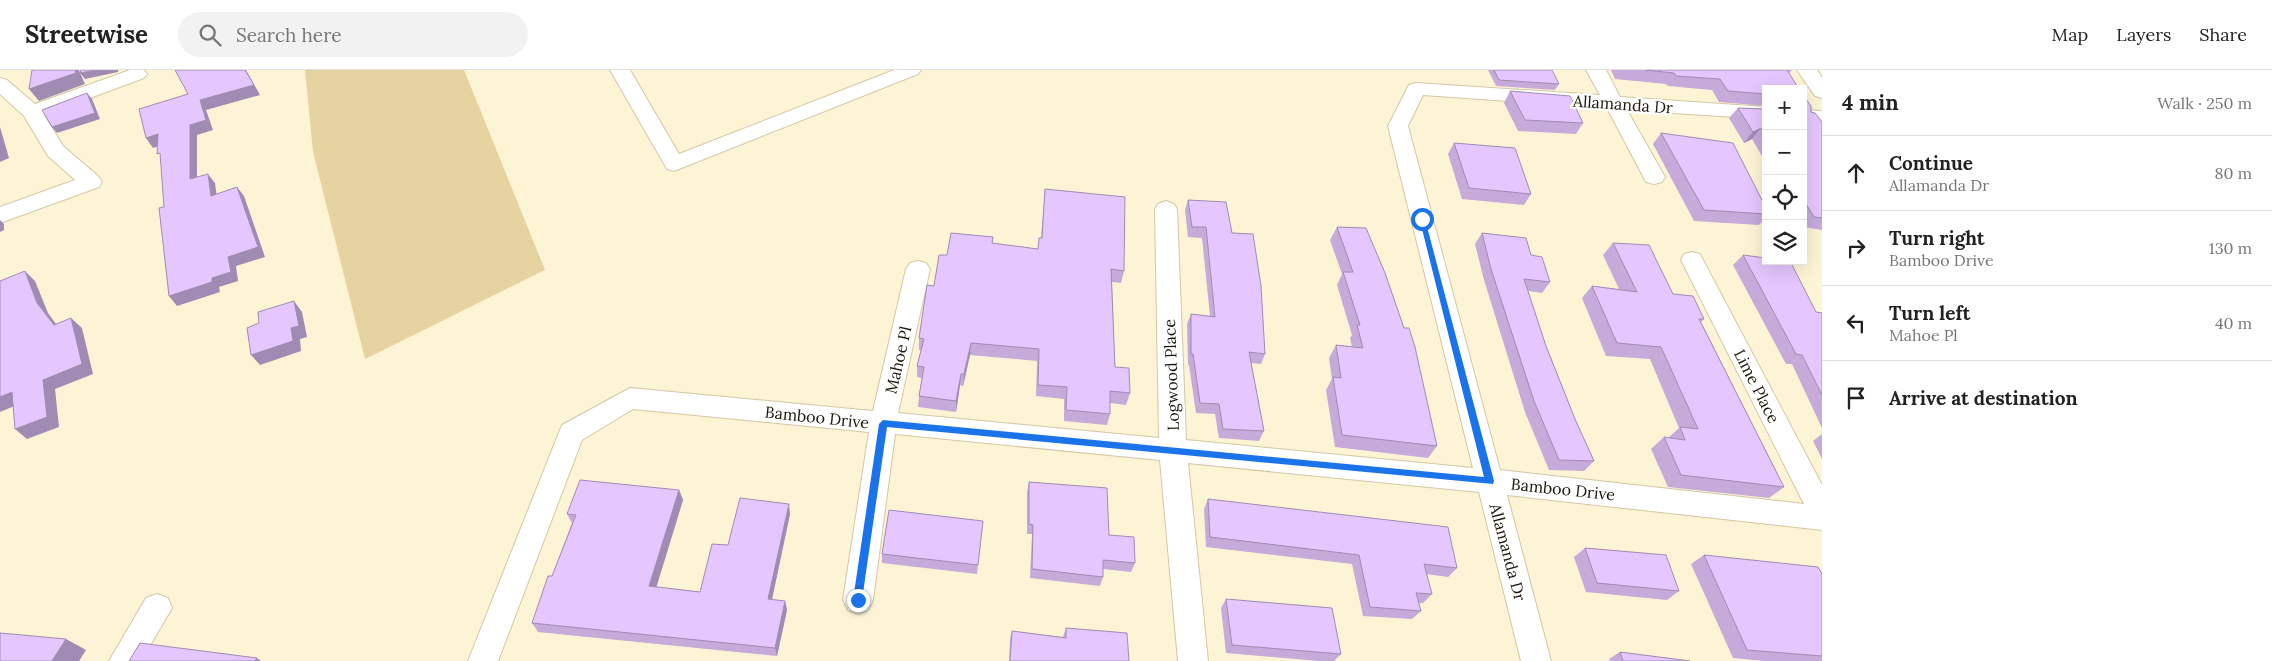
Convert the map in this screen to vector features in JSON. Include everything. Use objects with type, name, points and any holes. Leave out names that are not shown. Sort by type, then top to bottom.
[{"type":"street","points":[[620,70],[674,164],[868,78],[911,70]]},
{"type":"street","points":[[1596,70],[1654,177]]},
{"type":"street","points":[[1807,70],[1822,92]]},
{"type":"street","points":[[32,112],[137,74]]},
{"type":"street","points":[[0,84],[32,112],[55,151],[91,182],[0,215]]},
{"type":"street","name":"Allamanda Dr","points":[[1536,661],[1398,126],[1416,88],[1762,113]]},
{"type":"street","points":[[1807,116],[1822,117]]},
{"type":"street","name":"Logwood Place","points":[[1166,209],[1173,451],[1193,661]]},
{"type":"street","name":"Lime Place","points":[[1692,260],[1822,512]]},
{"type":"street","name":"Mahoe Pl","points":[[858,600],[883,424],[918,269]]},
{"type":"street","name":"Bamboo Drive","points":[[483,661],[571,433],[630,398],[883,424],[1490,481],[1822,518]]},
{"type":"street","points":[[124,661],[157,608]]},
{"type":"shaded area","points":[[305,70],[464,70],[545,270],[365,359],[313,152]]},
{"type":"building","points":[[32,70],[75,70],[76,73],[29,89]]},
{"type":"building","points":[[81,70],[96,70],[80,73]]},
{"type":"building","points":[[175,70],[245,70],[254,85],[200,100],[206,120],[190,125],[190,179],[208,174],[211,196],[237,187],[258,247],[228,257],[231,272],[212,278],[212,282],[169,296],[159,208],[164,207],[160,153],[157,154],[158,134],[146,138],[139,109],[188,94]]},
{"type":"building","points":[[1494,70],[1552,70],[1559,84],[1499,80]]},
{"type":"building","points":[[1645,70],[1787,70],[1796,85],[1762,85],[1762,94],[1728,91],[1720,79],[1676,76],[1674,73]]},
{"type":"building","points":[[1510,91],[1570,96],[1583,123],[1525,120]]},
{"type":"building","points":[[87,93],[95,113],[52,127],[42,110]]},
{"type":"building","points":[[1807,100],[1811,106],[1811,112],[1815,113],[1822,122],[1822,218],[1814,217],[1807,206]]},
{"type":"building","points":[[1738,108],[1762,109],[1762,130],[1761,128],[1753,132]]},
{"type":"building","points":[[1661,133],[1733,143],[1762,200],[1762,214],[1704,210]]},
{"type":"building","points":[[1454,143],[1515,148],[1531,194],[1469,188]]},
{"type":"building","points":[[1045,189],[1125,197],[1124,271],[1111,269],[1115,367],[1129,368],[1130,393],[1110,391],[1110,414],[1066,410],[1067,387],[1038,385],[1039,349],[971,343],[964,374],[961,374],[956,401],[919,396],[924,367],[917,366],[924,339],[919,338],[927,285],[934,286],[939,255],[947,255],[951,233],[993,237],[992,243],[1038,249],[1039,238],[1042,238]]},
{"type":"building","points":[[1188,200],[1226,202],[1232,233],[1253,234],[1261,286],[1265,354],[1249,352],[1264,431],[1223,429],[1219,404],[1200,403],[1193,354],[1191,354],[1191,314],[1215,317],[1206,227],[1192,227]]},
{"type":"building","points":[[1337,227],[1366,228],[1385,273],[1404,328],[1409,328],[1437,446],[1342,435],[1333,377],[1341,378],[1336,345],[1363,348],[1357,325],[1360,325],[1343,272],[1353,272]]},
{"type":"building","points":[[1482,233],[1526,238],[1531,255],[1542,257],[1550,282],[1524,279],[1546,346],[1594,461],[1559,460],[1534,401],[1491,269]]},
{"type":"building","points":[[1613,243],[1649,245],[1673,294],[1693,296],[1704,319],[1699,319],[1784,487],[1681,475],[1664,437],[1685,440],[1680,427],[1698,429],[1661,347],[1617,343],[1592,286],[1637,292]]},
{"type":"building","points":[[1743,255],[1762,257],[1762,265],[1792,265],[1816,312],[1822,313],[1822,395],[1802,355],[1796,354]]},
{"type":"building","points":[[25,271],[37,303],[54,325],[71,318],[82,364],[43,380],[47,417],[15,429],[12,392],[0,397],[0,281]]},
{"type":"building","points":[[294,301],[299,326],[291,328],[293,341],[251,355],[247,328],[259,323],[258,312]]},
{"type":"building","points":[[580,480],[679,490],[649,586],[700,592],[712,544],[728,545],[740,498],[789,504],[768,599],[785,601],[775,648],[532,623],[548,576],[552,576],[576,515],[567,514]]},
{"type":"building","points":[[1029,482],[1107,488],[1109,535],[1134,537],[1135,563],[1103,560],[1103,577],[1032,569],[1033,525],[1029,524]]},
{"type":"building","points":[[1208,499],[1448,527],[1457,568],[1424,564],[1432,594],[1416,593],[1421,611],[1370,607],[1359,555],[1210,537]]},
{"type":"building","points":[[889,510],[983,521],[978,565],[882,554]]},
{"type":"building","points":[[1585,548],[1666,555],[1679,591],[1597,583]]},
{"type":"building","points":[[1704,555],[1818,567],[1822,574],[1822,656],[1747,650]]},
{"type":"building","points":[[1226,599],[1332,608],[1341,654],[1232,645]]},
{"type":"building","points":[[1066,628],[1127,633],[1129,661],[1010,661],[1012,631],[1066,638]]},
{"type":"building","points":[[0,633],[66,639],[52,661],[0,661]]},
{"type":"building","points":[[140,643],[257,658],[255,661],[129,661]]},
{"type":"building","points":[[1620,652],[1690,661],[1623,661]]},
{"type":"route","points":[[858,600],[883,424],[1490,481],[1422,219]]}]
